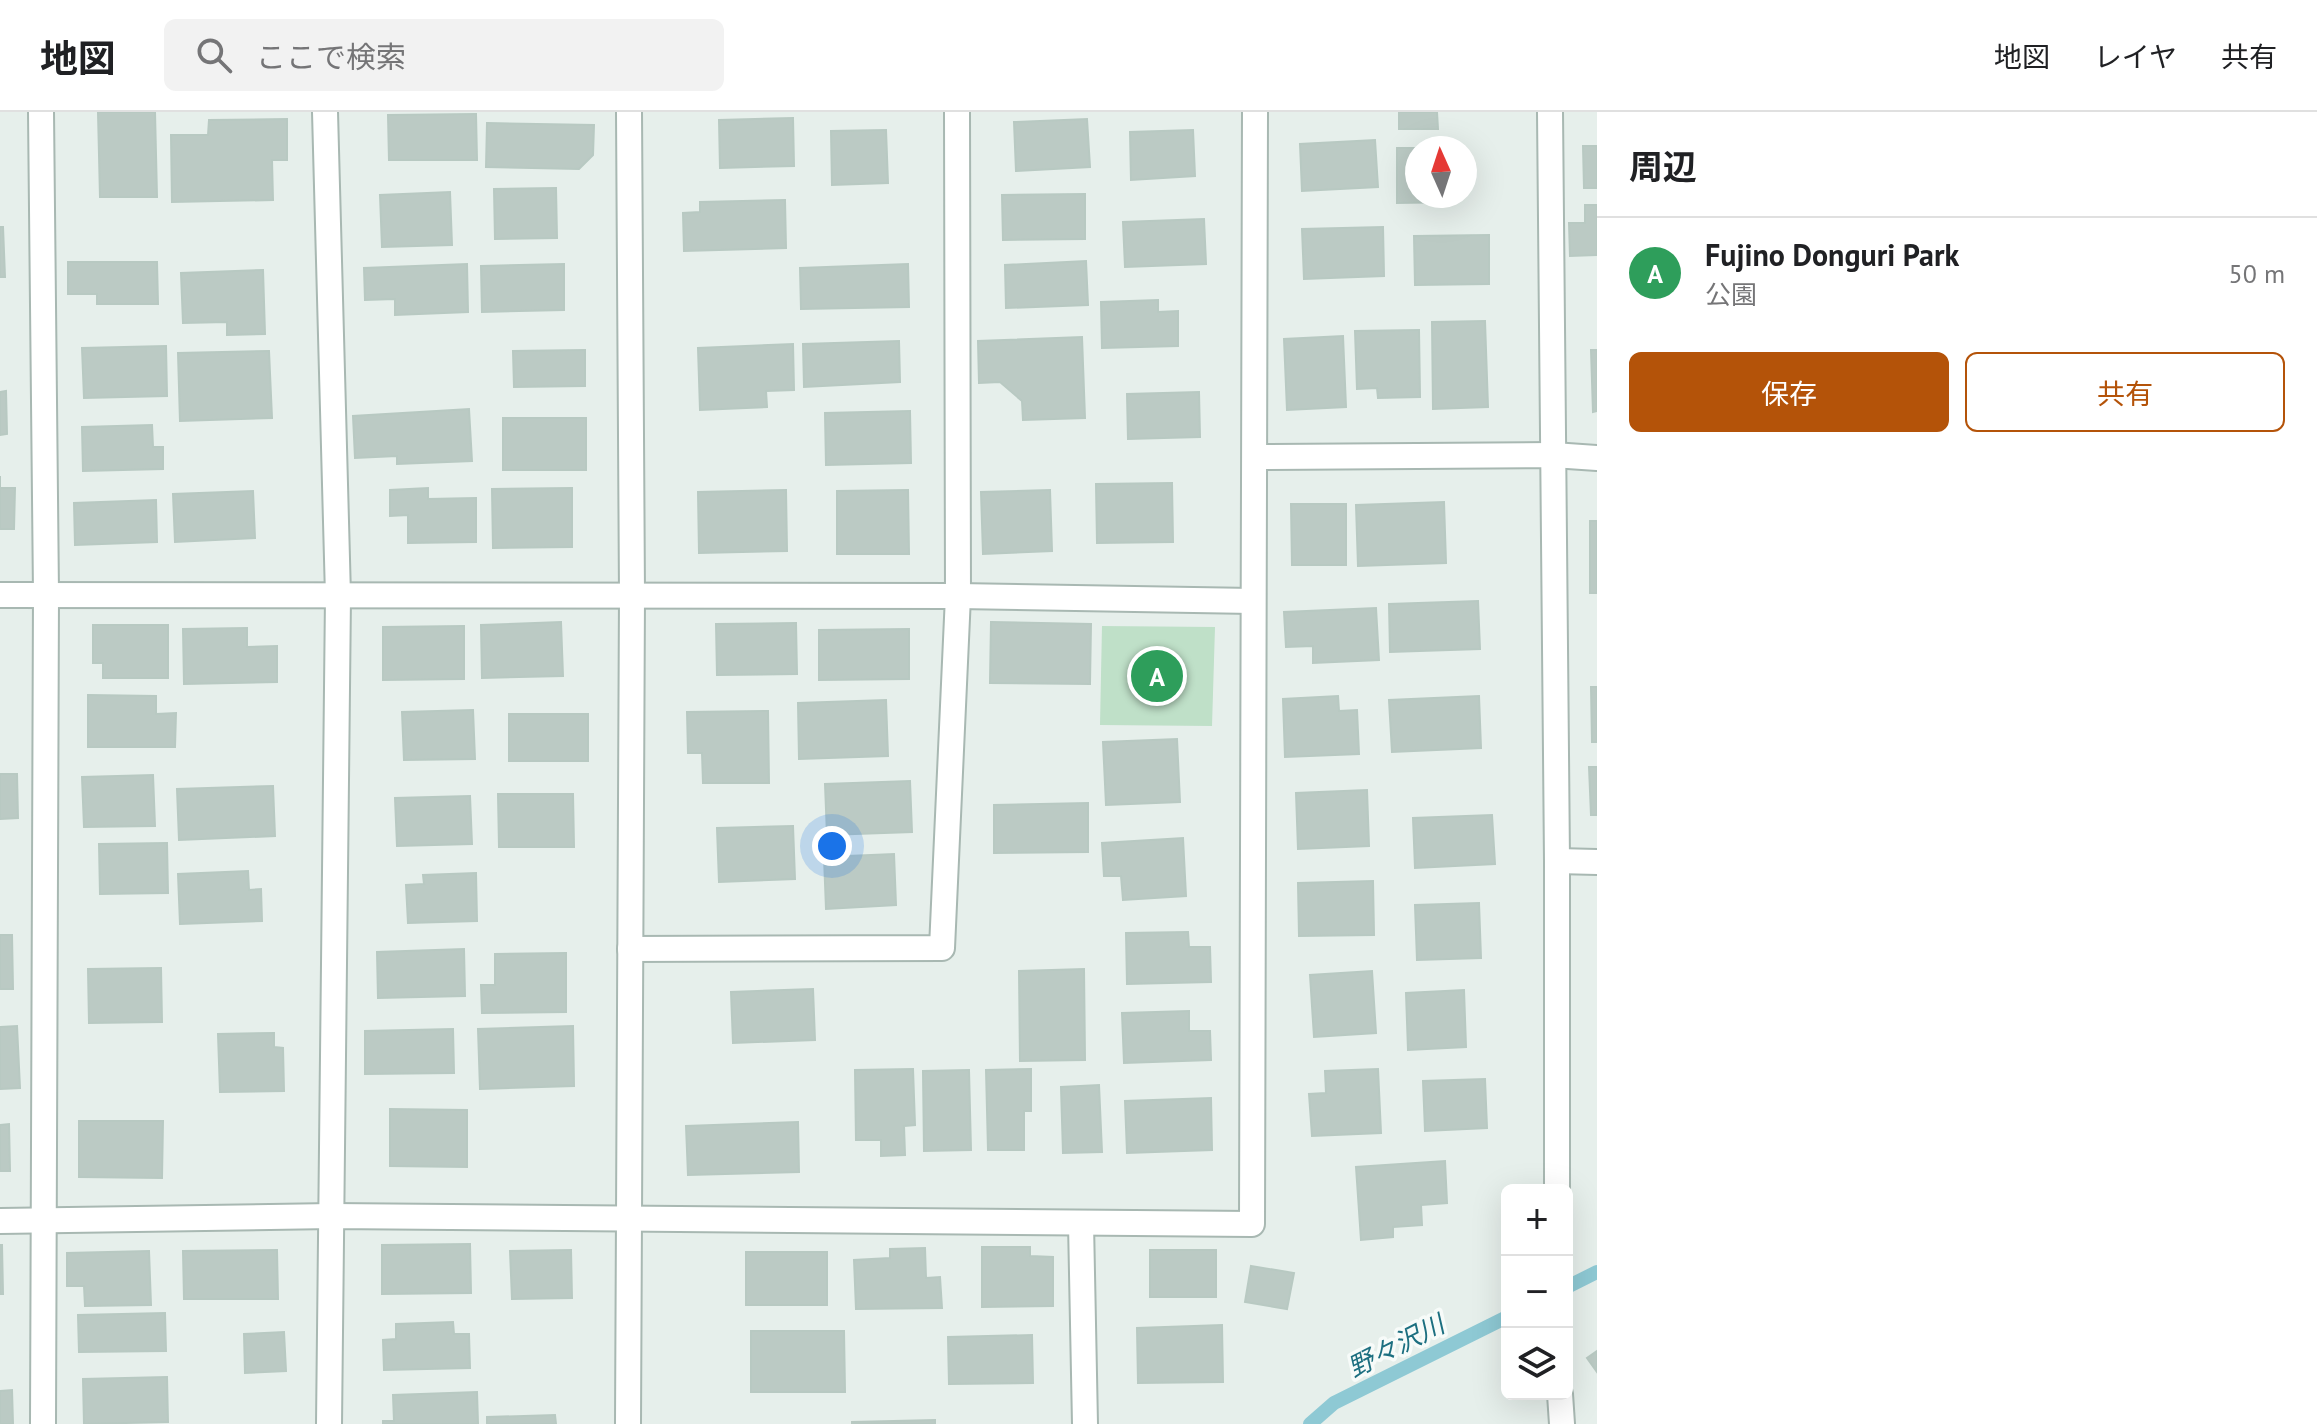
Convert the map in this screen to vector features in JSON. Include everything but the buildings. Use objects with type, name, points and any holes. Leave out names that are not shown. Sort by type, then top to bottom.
[{"type":"street","points":[[41,112],[46,594],[43,1424]]},
{"type":"street","points":[[325,112],[338,596],[329,1424]]},
{"type":"street","points":[[628,1424],[632,595],[629,112]]},
{"type":"street","points":[[630,949],[942,948],[958,596],[957,112]]},
{"type":"street","points":[[0,1221],[332,1216],[1252,1224],[1255,112]]},
{"type":"street","points":[[1550,112],[1557,1184]]},
{"type":"street","points":[[1255,457],[1553,455],[1597,458]]},
{"type":"street","points":[[0,595],[958,596],[1253,601]]},
{"type":"street","points":[[1557,861],[1597,862]]},
{"type":"street","points":[[1081,1223],[1085,1424]]},
{"type":"street","points":[[1560,1400],[1562,1424]]},
{"type":"green space","points":[[1102,626],[1215,627],[1212,726],[1100,725]]},
{"type":"waterway","name":"野々沢川","points":[[1573,1284],[1597,1272]]},
{"type":"waterway","name":"野々沢川","points":[[1310,1424],[1334,1403],[1501,1320]]},
{"type":"place","name":"Fujino Donguri Park","points":[[1157,676]]}]
